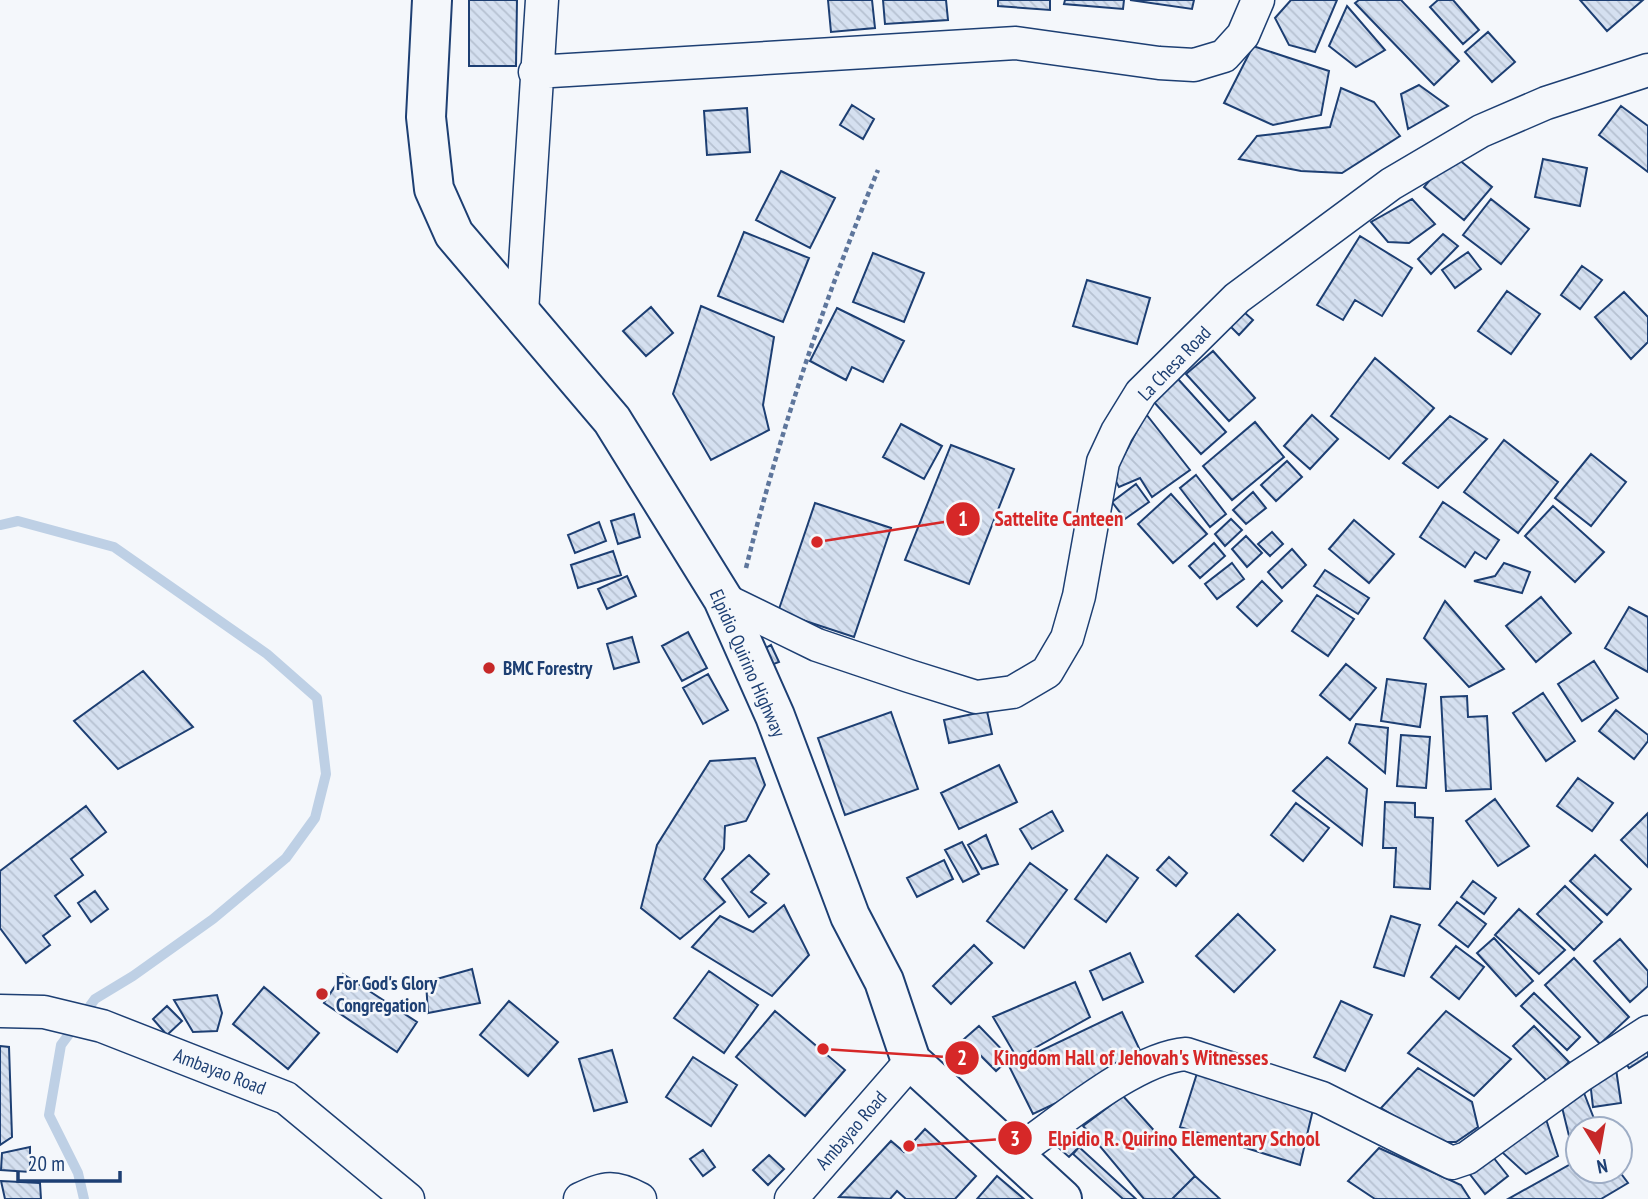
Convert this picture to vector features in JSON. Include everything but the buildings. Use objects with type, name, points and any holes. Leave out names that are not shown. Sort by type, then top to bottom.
[{"type":"highway","name":"Elpidio Quirino Highway","points":[[432,0],[426,117],[433,189],[454,234],[612,420],[730,603],[850,916],[884,981],[911,1061],[1062,1199]]},
{"type":"street","points":[[522,312],[535,72],[542,0]]},
{"type":"street","points":[[535,72],[1016,43],[1159,63],[1194,65],[1224,56],[1243,35],[1258,0]]},
{"type":"street","name":"La Chesa Road","points":[[730,603],[817,645],[976,696],[1013,692],[1025,686],[1047,673],[1067,638],[1079,596],[1102,462],[1117,432],[1141,393],[1237,298],[1391,184],[1481,131],[1546,103],[1648,71]]},
{"type":"street","name":"Ambayao Road","points":[[0,1010],[44,1012],[102,1026],[286,1098],[389,1186],[408,1199]]},
{"type":"street","points":[[1014,1154],[1133,1072],[1171,1055],[1186,1054],[1322,1098],[1452,1163],[1467,1158],[1580,1076],[1648,1032]]},
{"type":"street","name":"Ambayao Road","points":[[791,1199],[911,1061]]},
{"type":"street","points":[[580,1199],[602,1188],[623,1190],[640,1199]]},
{"type":"path","points":[[730,603],[831,285],[878,170]]},
{"type":"waterway","points":[[0,525],[18,521],[114,547],[267,654],[317,698],[326,774],[315,818],[286,858],[213,919],[133,976],[95,999],[61,1045],[49,1115],[78,1173],[84,1199]]},
{"type":"place","name":"Sattelite Canteen","points":[[817,542]]},
{"type":"place","name":"BMC Forestry","points":[[489,668]]},
{"type":"place","name":"For God's Glory Congregation","points":[[322,994]]},
{"type":"place","name":"Kingdom Hall of Jehovah's Witnesses","points":[[823,1049]]},
{"type":"place","name":"Elpidio R. Quirino Elementary School","points":[[909,1146]]}]
